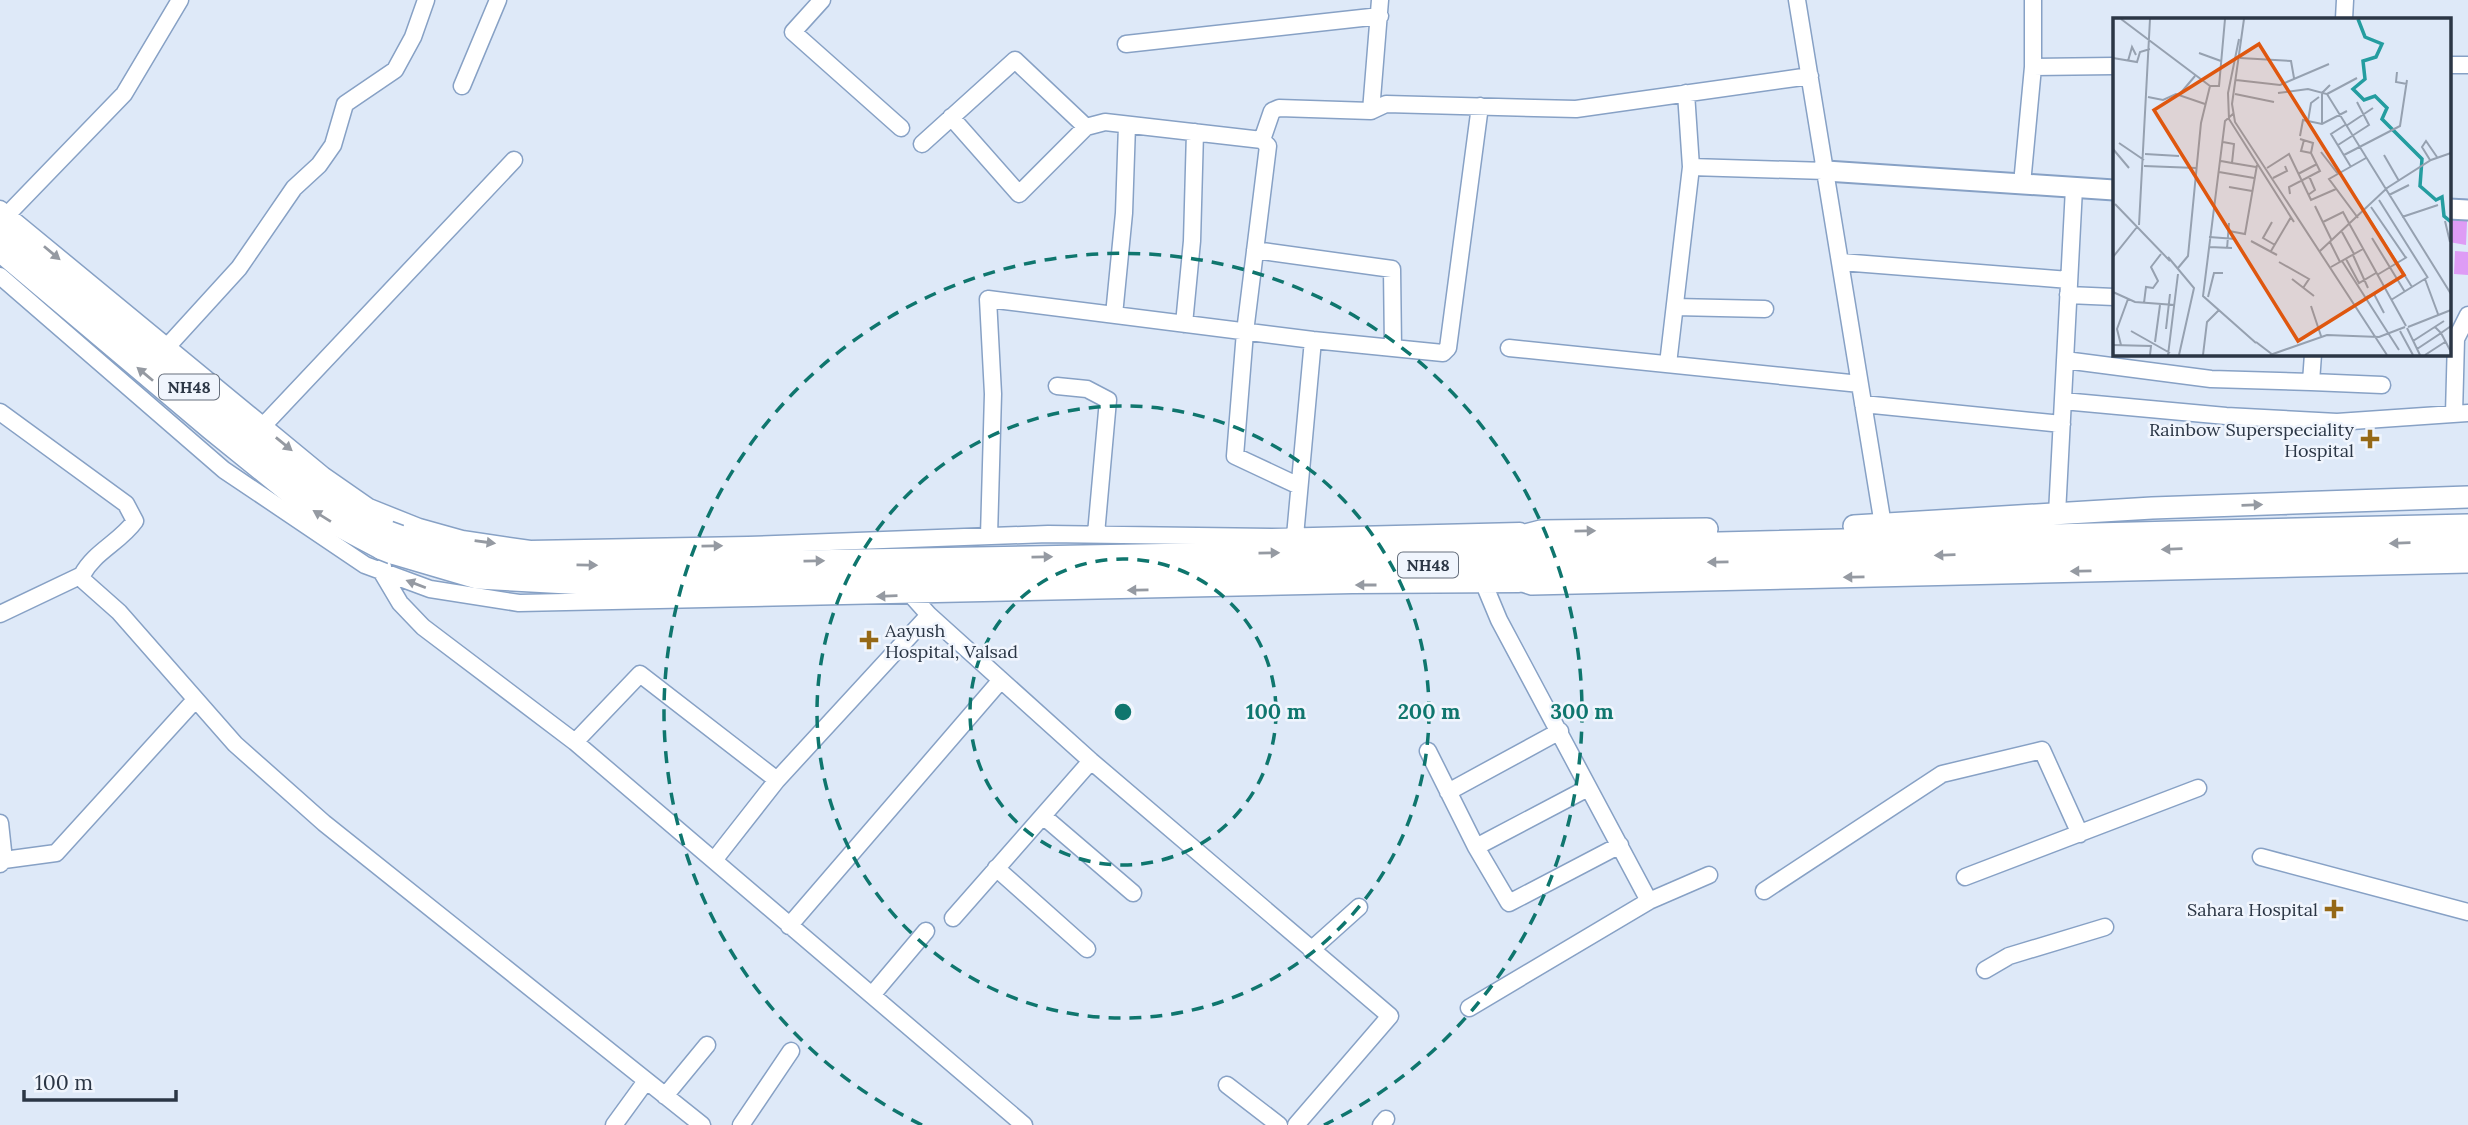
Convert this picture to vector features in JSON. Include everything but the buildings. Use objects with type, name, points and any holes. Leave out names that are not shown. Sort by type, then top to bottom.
[{"type":"highway","name":"NH48","points":[[2,217],[324,496],[391,543],[423,546],[483,559],[585,565],[1119,545],[1471,557],[1725,562],[2468,541]]},
{"type":"highway","name":"NH48","points":[[0,251],[316,514],[477,578],[586,584],[2468,525]]},
{"type":"highway","points":[[1471,557],[1541,531],[1824,528],[2158,508],[2468,497]]},
{"type":"highway","points":[[2155,533],[2158,508]]},
{"type":"highway","points":[[1471,557],[1532,584],[2468,562]]},
{"type":"main road","points":[[1826,171],[2113,190]]},
{"type":"main road","points":[[2450,209],[2468,210]]},
{"type":"street","points":[[180,0],[124,94],[2,217],[262,427],[369,507],[391,543],[430,589],[519,603],[1352,584],[1532,584]]},
{"type":"street","points":[[166,348],[239,268],[294,188],[319,165],[333,145],[345,104],[395,70],[413,37],[426,0]]},
{"type":"street","points":[[462,86],[498,0]]},
{"type":"street","points":[[822,0],[793,32],[901,128]]},
{"type":"street","points":[[1797,0],[1883,525]]},
{"type":"street","points":[[2022,184],[2033,66],[2033,0]]},
{"type":"street","points":[[2344,18],[2345,0]]},
{"type":"street","points":[[1126,44],[1380,8],[1371,111]]},
{"type":"street","points":[[922,144],[1015,60],[1086,127]]},
{"type":"street","points":[[2450,65],[2468,65]]},
{"type":"street","points":[[2033,66],[2113,66]]},
{"type":"street","points":[[1262,140],[1272,111],[1279,108],[1371,111],[1386,104],[1576,108],[1810,76]]},
{"type":"street","points":[[1668,364],[1691,167],[1686,93]]},
{"type":"street","points":[[989,536],[993,394],[988,299],[1312,340],[1443,353],[1448,348],[1480,106]]},
{"type":"street","points":[[951,117],[1019,194],[1086,127],[1105,122],[1262,140],[1268,146],[1245,332],[1235,456],[1300,486]]},
{"type":"street","points":[[1114,315],[1125,213],[1127,125]]},
{"type":"street","points":[[1184,324],[1192,241],[1195,132]]},
{"type":"street","points":[[262,427],[514,160]]},
{"type":"street","points":[[1691,167],[1826,171]]},
{"type":"street","points":[[2057,514],[2074,188]]},
{"type":"street","points":[[1255,250],[1392,269],[1393,348]]},
{"type":"street","points":[[1841,262],[2069,287],[2113,298]]},
{"type":"street","points":[[0,276],[224,470],[365,565],[391,543],[462,539],[530,549],[1096,534],[1119,545],[1295,536],[1541,531]]},
{"type":"street","points":[[1675,307],[1765,309]]},
{"type":"street","points":[[2063,401],[2337,422],[2461,413],[2456,339],[2468,315]]},
{"type":"street","points":[[1295,536],[1312,340]]},
{"type":"street","points":[[1509,348],[1860,384]]},
{"type":"street","points":[[2311,383],[2313,355]]},
{"type":"street","points":[[2065,360],[2211,379],[2382,385]]},
{"type":"street","points":[[1056,386],[1087,389],[1108,400],[1096,534]]},
{"type":"street","points":[[1863,404],[2062,424]]},
{"type":"street","points":[[0,412],[126,504],[135,521],[88,562],[82,575],[0,614]]},
{"type":"street","points":[[391,543],[400,603],[423,627],[575,742],[1024,1125]]},
{"type":"street","points":[[82,575],[119,612],[235,744],[324,823],[702,1125]]},
{"type":"street","points":[[1484,584],[1499,620],[1649,901]]},
{"type":"street","points":[[912,596],[929,615],[1091,761],[1390,1016],[1296,1125]]},
{"type":"street","points":[[715,859],[777,780],[929,615]]},
{"type":"street","points":[[575,742],[640,674],[777,780]]},
{"type":"street","points":[[789,926],[1001,680]]},
{"type":"street","points":[[0,823],[2,862],[56,853],[195,700]]},
{"type":"street","points":[[1448,792],[1560,731]]},
{"type":"street","points":[[1764,891],[1942,774],[2042,750],[2080,834]]},
{"type":"street","points":[[1427,751],[1476,847],[1509,903],[1619,845]]},
{"type":"street","points":[[953,918],[1091,761]]},
{"type":"street","points":[[1476,847],[1588,788]]},
{"type":"street","points":[[1965,877],[2198,788]]},
{"type":"street","points":[[1044,816],[1133,894]]},
{"type":"street","points":[[2260,857],[2468,912]]},
{"type":"street","points":[[996,869],[1087,948]]},
{"type":"street","points":[[1469,1008],[1649,901],[1709,875]]},
{"type":"street","points":[[1311,950],[1359,907]]},
{"type":"street","points":[[1985,970],[2009,957],[2105,927]]},
{"type":"street","points":[[872,995],[926,931]]},
{"type":"street","points":[[665,1096],[707,1045]]},
{"type":"street","points":[[741,1125],[791,1051]]},
{"type":"street","points":[[614,1125],[646,1081]]},
{"type":"street","points":[[1227,1085],[1279,1125]]},
{"type":"shaded area","points":[[2450,198],[2468,199],[2466,245],[2450,242]]},
{"type":"shaded area","points":[[2455,251],[2468,252],[2468,275],[2454,274]]},
{"type":"place","name":"Rainbow Superspeciality Hospital","points":[[2370,439]]},
{"type":"place","name":"Aayush Hospital, Valsad","points":[[869,640]]},
{"type":"place","name":"Sahara Hospital","points":[[2334,909]]}]
